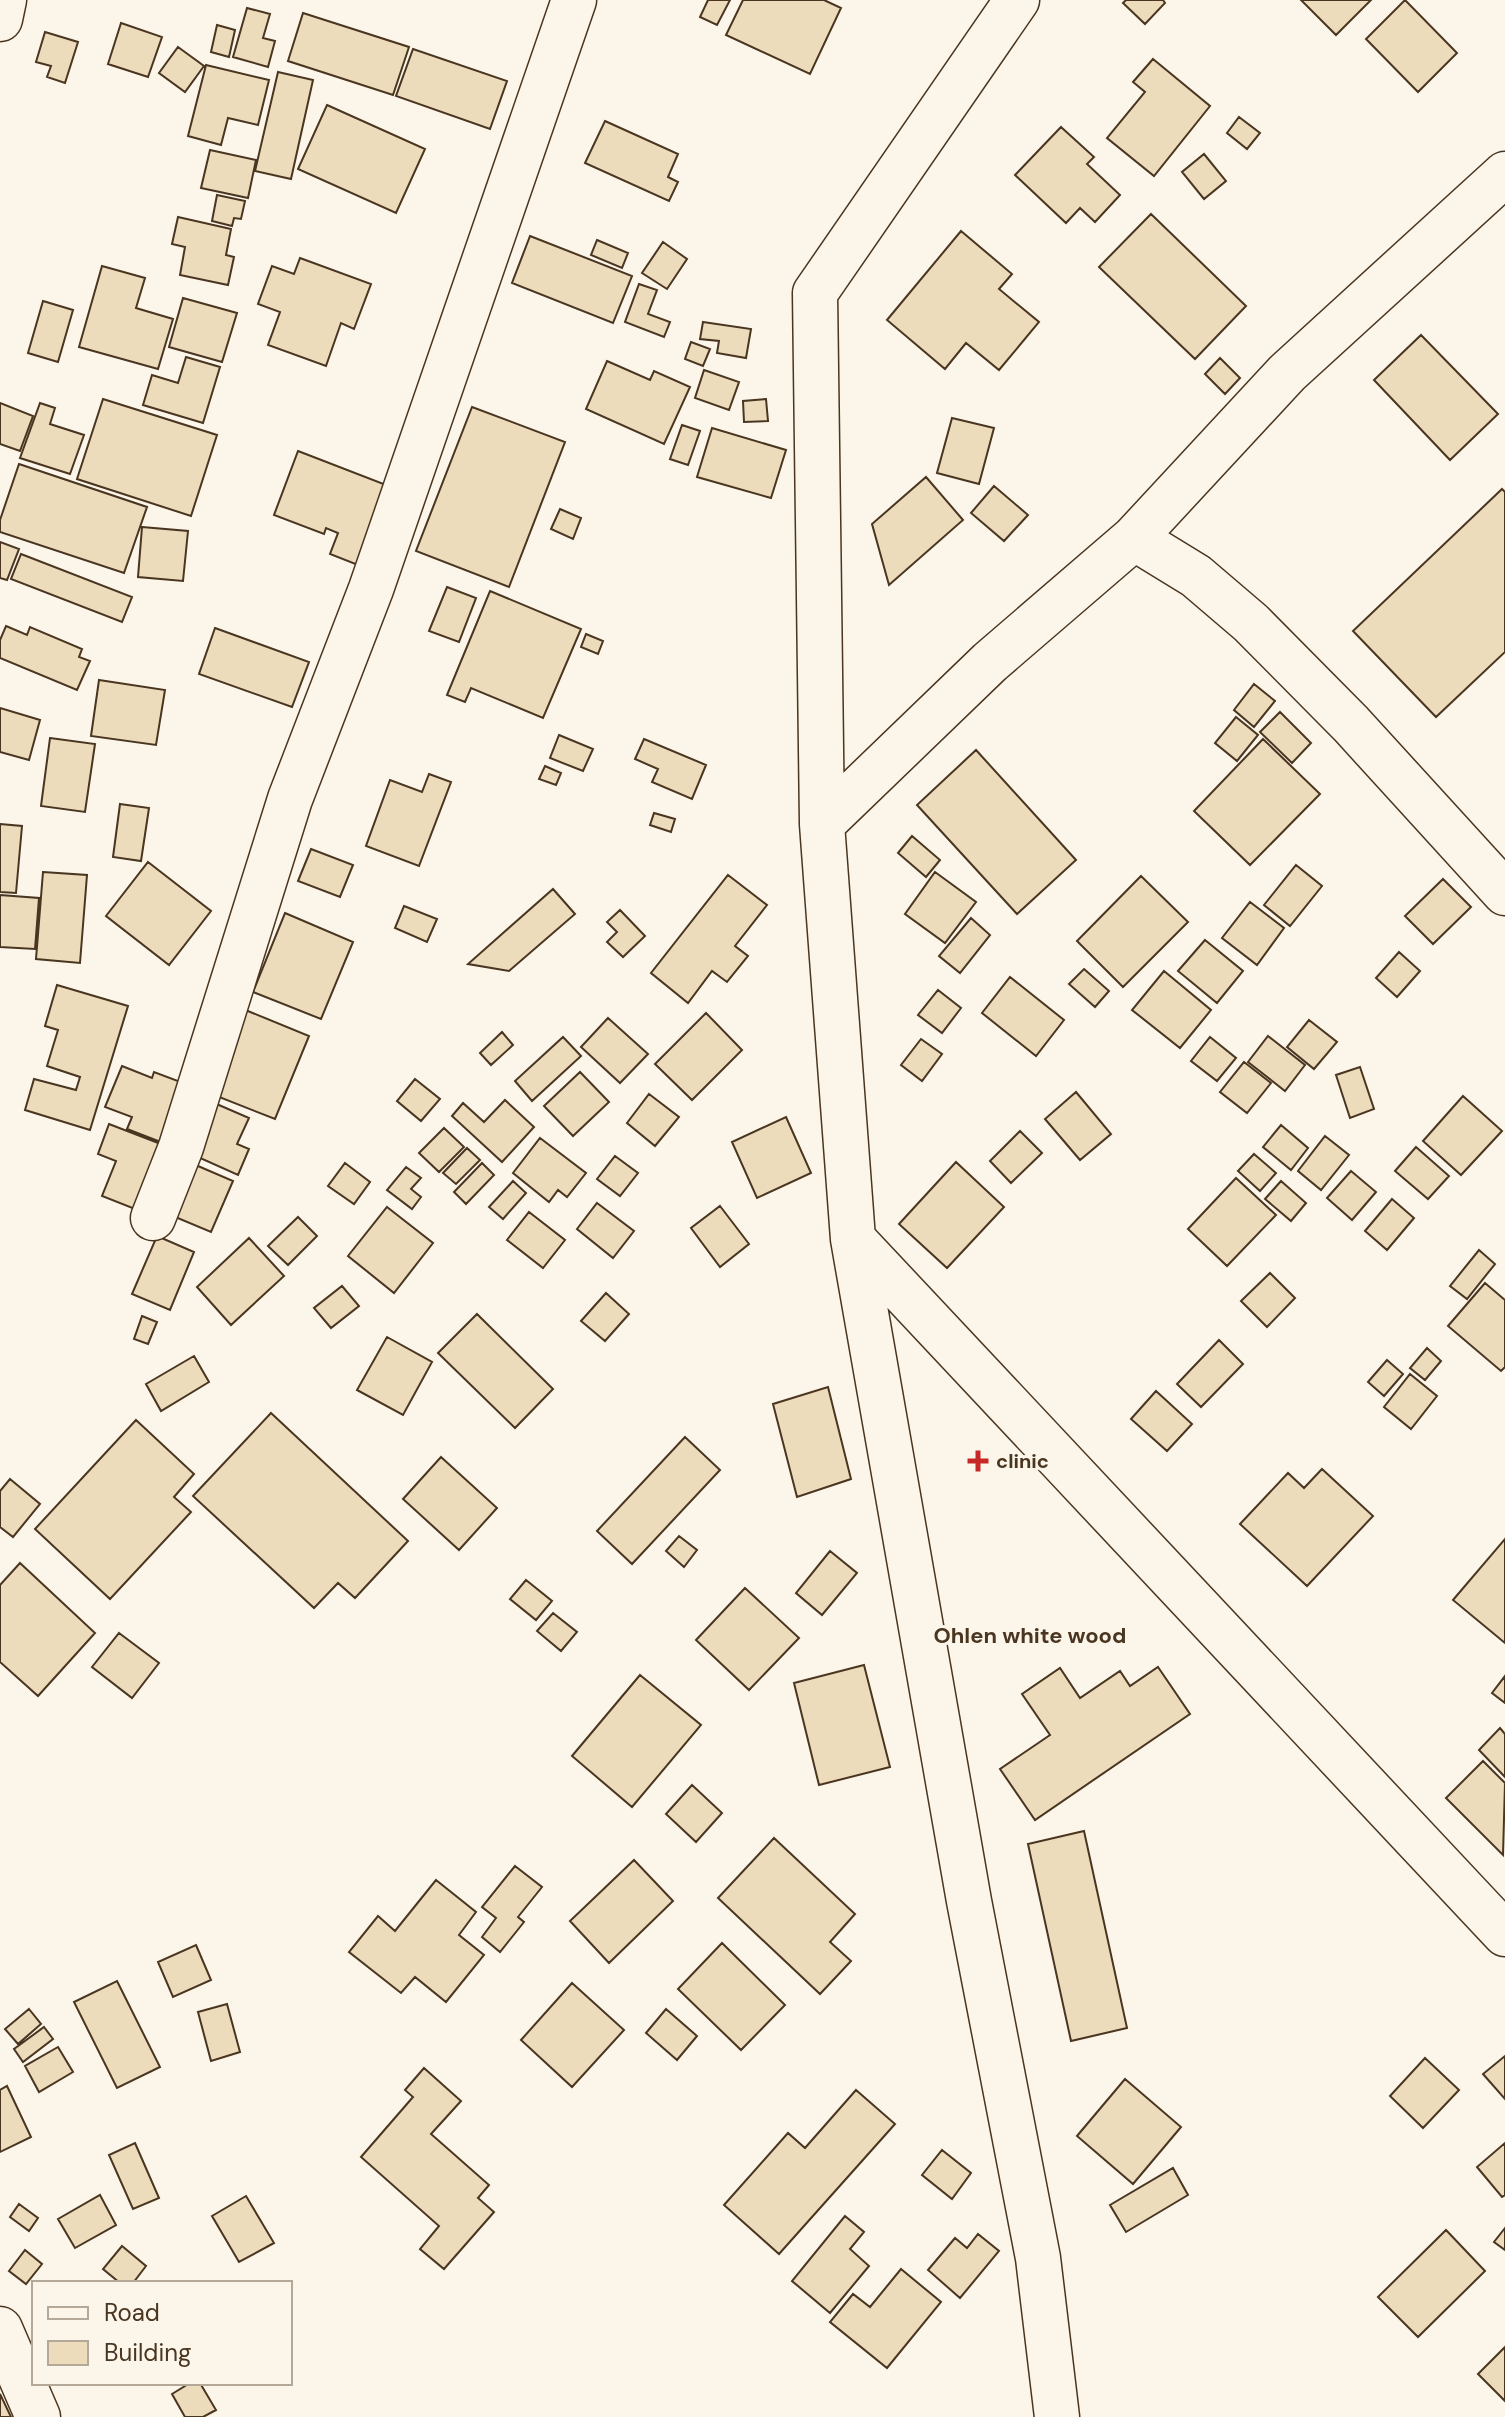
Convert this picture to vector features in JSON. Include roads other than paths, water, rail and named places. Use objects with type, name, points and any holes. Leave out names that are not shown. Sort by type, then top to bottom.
[{"type":"street","points":[[0,19],[4,0]]},
{"type":"street","points":[[153,1218],[181,1147],[290,799],[371,589],[574,0]]},
{"type":"street","points":[[1017,0],[815,293],[822,824],[853,1239],[969,1901],[1038,2258],[1057,2417]]},
{"type":"street","points":[[822,824],[990,662],[1134,538],[1287,373],[1505,174]]},
{"type":"street","points":[[1134,538],[1196,576],[1251,623],[1351,724],[1505,893]]},
{"type":"street","points":[[853,1239],[1505,1934]]},
{"type":"street","points":[[0,2329],[38,2417]]},
{"type":"place","name":"clinic","points":[[978,1461]]},
{"type":"district","name":"Ohlen white wood","points":[[1030,1635]]}]
